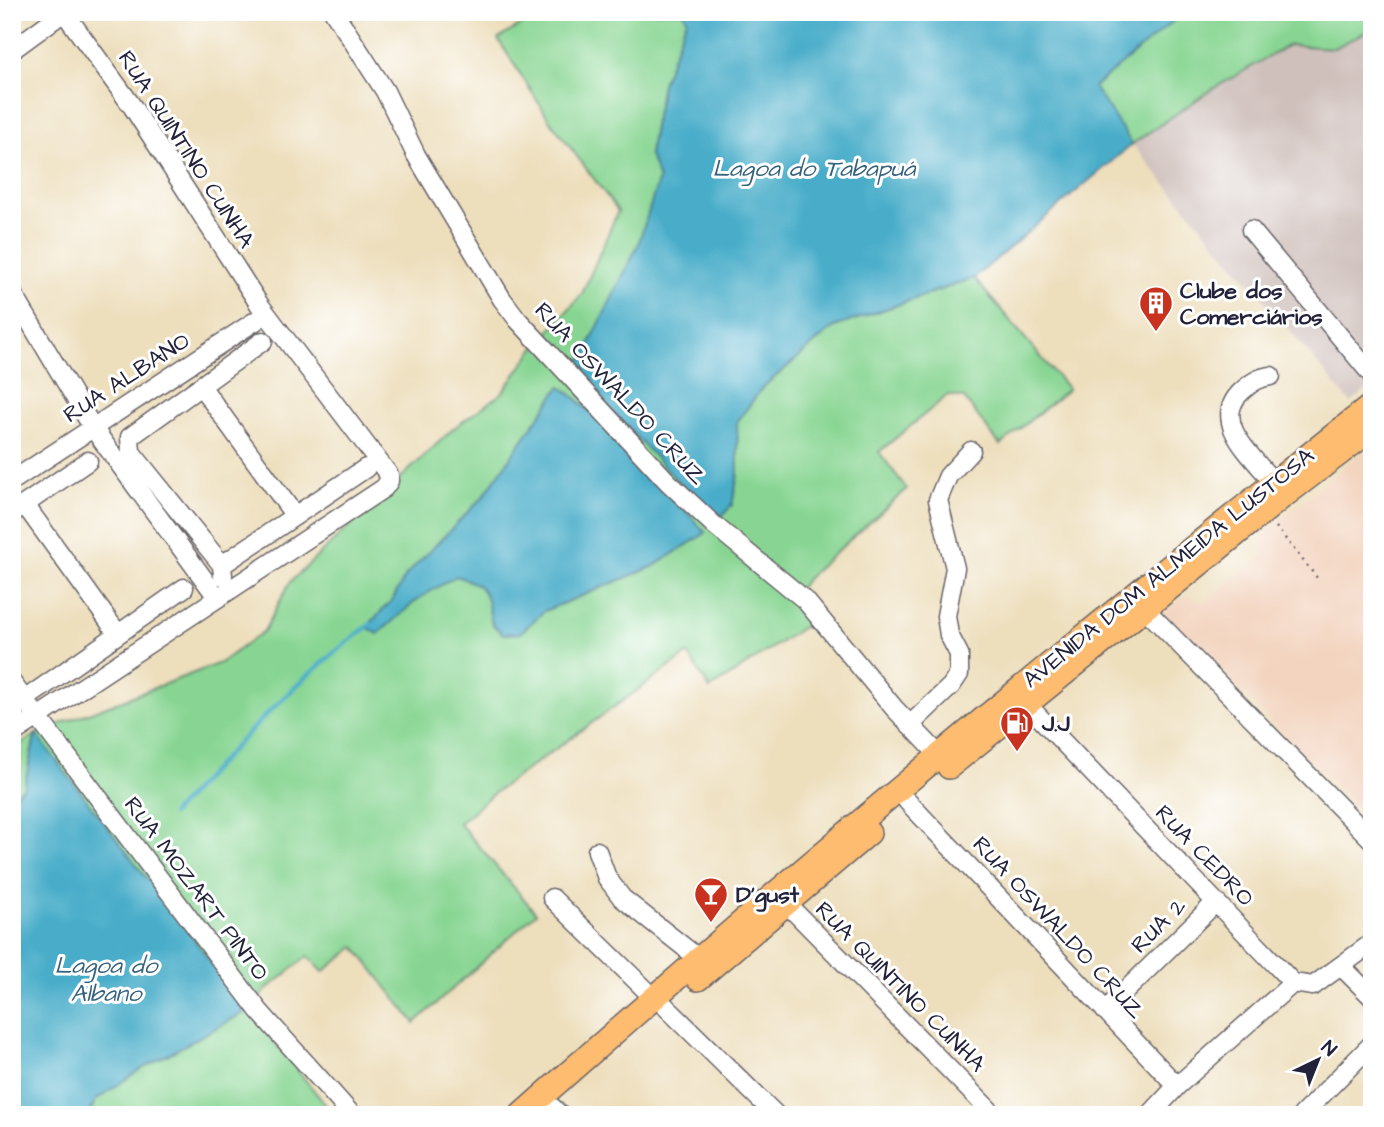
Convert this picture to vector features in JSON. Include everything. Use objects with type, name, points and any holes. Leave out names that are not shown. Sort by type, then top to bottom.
[{"type":"main road","name":"AVENIDA DOM ALMEIDA LUSTOSA","points":[[552,1112],[698,958],[907,801],[1020,697],[1274,482],[1372,405]]},
{"type":"main road","name":"AVENIDA DOM ALMEIDA LUSTOSA","points":[[521,1115],[659,1002],[939,755],[1145,609],[1280,498],[1370,435]]},
{"type":"street","points":[[12,50],[64,12]]},
{"type":"street","name":"RUA QUINTINO CUNHA","points":[[64,12],[132,106],[266,314],[388,475],[389,481],[384,488],[220,595]]},
{"type":"street","name":"RUA OSWALDO CRUZ","points":[[334,12],[371,67],[416,155],[502,299],[518,320],[668,482],[714,525],[805,600],[910,725],[939,755]]},
{"type":"street","points":[[1251,230],[1372,375]]},
{"type":"street","points":[[12,292],[93,428],[220,595]]},
{"type":"street","name":"RUA ALBANO","points":[[12,481],[266,314]]},
{"type":"street","points":[[220,595],[222,565],[131,452],[130,437],[263,341]]},
{"type":"street","points":[[1271,376],[1261,377],[1248,386],[1231,403],[1229,413],[1239,440],[1274,482]]},
{"type":"street","points":[[201,386],[295,516]]},
{"type":"street","points":[[910,725],[951,686],[959,674],[959,654],[949,635],[946,616],[955,568],[938,500],[948,476],[971,451]]},
{"type":"street","points":[[88,461],[18,509],[118,634]]},
{"type":"street","points":[[222,565],[366,468]]},
{"type":"street","points":[[24,700],[184,588]]},
{"type":"street","points":[[12,734],[220,595]]},
{"type":"street","points":[[1145,609],[1372,840]]},
{"type":"street","name":"RUA MOZART PINTO","points":[[12,683],[259,1011],[352,1115]]},
{"type":"street","name":"RUA CEDRO","points":[[1020,697],[1293,983]]},
{"type":"street","name":"RUA OSWALDO CRUZ","points":[[907,801],[1177,1086]]},
{"type":"street","points":[[597,850],[607,878],[622,898],[698,958]]},
{"type":"street","name":"RUA QUINTINO CUNHA","points":[[780,897],[994,1115]]},
{"type":"street","points":[[552,898],[776,1115]]},
{"type":"street","name":"RUA 2","points":[[1105,1011],[1216,902]]},
{"type":"street","points":[[1150,1115],[1177,1086],[1293,983],[1313,986],[1372,943]]},
{"type":"street","points":[[1342,967],[1372,997]]},
{"type":"street","points":[[1302,1115],[1372,1044]]},
{"type":"path","points":[[1274,525],[1318,579]]},
{"type":"shaded area","points":[[1372,29],[1372,385],[1351,403],[1132,144],[1211,90],[1289,45],[1334,48]]},
{"type":"shaded area","points":[[1372,444],[1372,822],[1163,613],[1187,595],[1202,603],[1264,555],[1262,535]]},
{"type":"green space","points":[[542,12],[684,12],[687,19],[662,84],[649,154],[659,179],[638,245],[581,365],[613,409],[648,444],[732,505],[738,474],[737,422],[762,388],[834,327],[974,278],[1068,389],[1000,445],[964,398],[948,395],[879,452],[907,489],[806,579],[793,599],[809,623],[710,689],[688,654],[490,796],[459,823],[536,913],[415,1023],[355,947],[323,972],[308,956],[266,990],[249,1011],[334,1115],[88,1115],[96,1100],[138,1070],[248,1011],[35,735],[24,787],[12,797],[12,750],[36,734],[62,723],[220,663],[264,631],[290,582],[454,428],[502,393],[533,350],[582,294],[618,211],[549,119],[498,39]],"holes":[[[560,387],[571,394],[631,453],[704,534],[652,567],[544,611],[520,633],[503,634],[492,624],[486,598],[480,588],[456,576],[418,599],[378,633],[367,627],[393,599],[407,574],[482,498]]]},
{"type":"green space","points":[[1184,12],[1372,12],[1372,29],[1334,48],[1289,45],[1211,90],[1132,144],[1093,87]]},
{"type":"water","name":"Lagoa do Tabapuá","points":[[684,12],[1184,12],[1094,87],[1132,144],[974,278],[834,327],[762,388],[737,422],[738,474],[732,505],[717,522],[575,373],[638,245],[659,179],[649,155],[662,84],[687,19]]},
{"type":"water","points":[[560,387],[608,429],[704,534],[652,567],[544,611],[520,633],[503,634],[492,624],[486,598],[480,588],[456,576],[418,599],[378,634],[367,627],[393,599],[407,574],[482,498]]},
{"type":"water","name":"Lagoa do Albano","points":[[36,734],[248,1010],[138,1071],[96,1100],[88,1115],[12,1115],[12,797],[24,787]]},
{"type":"waterway","points":[[172,814],[292,690],[371,624]]},
{"type":"place","name":"Clube dos Comerciários","points":[[1156,333]]},
{"type":"place","name":"J.J","points":[[1017,753]]},
{"type":"place","name":"D'gust","points":[[711,924]]}]
